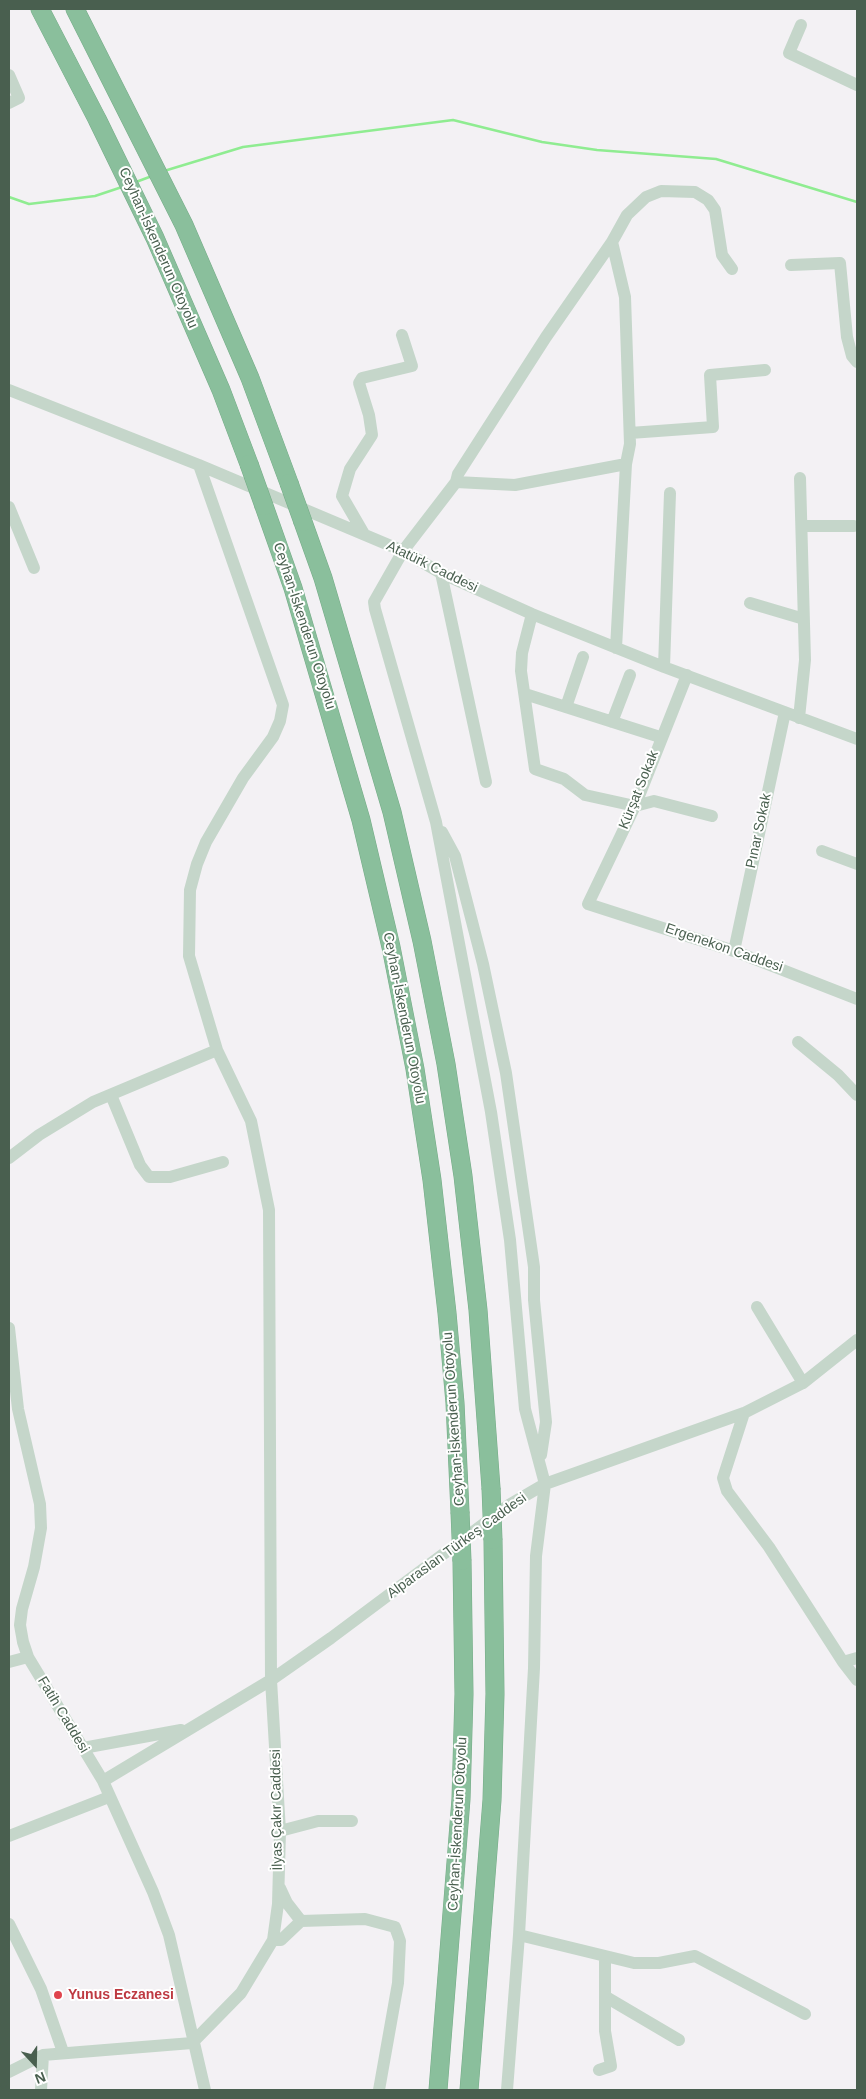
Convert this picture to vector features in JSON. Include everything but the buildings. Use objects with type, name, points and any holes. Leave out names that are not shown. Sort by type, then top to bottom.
[{"type":"highway","name":"Ceyhan-İskenderun Otoyolu","points":[[40,9],[98,119],[156,238],[220,390],[264,506],[293,588],[361,820],[391,948],[415,1069],[432,1180],[456,1403],[462,1561],[464,1694],[461,1799],[438,2090]]},
{"type":"highway","points":[[75,9],[126,105],[184,225],[250,378],[304,522],[323,578],[392,812],[422,941],[446,1064],[463,1176],[478,1310],[493,1540],[495,1694],[492,1800],[469,2090]]},
{"type":"street","points":[[801,25],[790,52],[857,85]]},
{"type":"street","points":[[9,75],[19,98],[9,103]]},
{"type":"street","points":[[507,2090],[519,1935],[534,1668],[536,1556],[544,1484],[525,1409],[510,1240],[491,1112],[436,822],[374,602],[403,551],[456,482],[458,474],[541,345],[612,242],[627,215],[646,197],[661,191],[695,192],[708,200],[715,210],[722,255],[732,269]]},
{"type":"street","points":[[612,242],[625,297],[630,433],[626,464],[616,648]]},
{"type":"street","points":[[791,265],[840,264],[847,337],[852,356],[857,362]]},
{"type":"street","points":[[364,534],[342,496],[350,469],[372,435],[369,415],[359,383],[362,378],[412,366],[402,335]]},
{"type":"street","points":[[630,433],[713,427],[710,375],[764,370]]},
{"type":"street","name":"Atatürk Caddesi","points":[[9,390],[199,465],[364,534],[403,551],[440,573],[532,614],[664,667],[857,738]]},
{"type":"street","points":[[456,482],[515,485],[626,464]]},
{"type":"street","name":"İlyas Çakır Caddesi","points":[[199,465],[283,705],[280,721],[273,737],[243,778],[206,842],[190,890],[189,956],[217,1050],[251,1121],[268,1210],[271,1680],[280,1831],[273,1940]]},
{"type":"street","points":[[799,718],[805,660],[800,478]]},
{"type":"street","points":[[664,667],[670,493]]},
{"type":"street","points":[[9,507],[34,568]]},
{"type":"street","points":[[802,526],[854,526]]},
{"type":"street","points":[[440,573],[486,782]]},
{"type":"street","points":[[750,603],[804,619]]},
{"type":"street","points":[[532,614],[522,653],[525,694],[535,770],[564,778],[585,795],[635,806],[654,801],[712,816]]},
{"type":"street","points":[[566,707],[583,657]]},
{"type":"street","points":[[612,722],[630,675]]},
{"type":"street","name":"Kürşat Sokak","points":[[588,904],[635,806],[660,737],[687,675]]},
{"type":"street","points":[[525,694],[660,737]]},
{"type":"street","name":"Pınar Sokak","points":[[734,951],[785,712]]},
{"type":"street","points":[[436,822],[455,856],[483,964],[506,1073],[534,1267],[534,1300],[546,1422],[540,1465]]},
{"type":"street","points":[[822,851],[857,864]]},
{"type":"street","name":"Ergenekon Caddesi","points":[[588,904],[734,951],[857,999]]},
{"type":"street","points":[[798,1042],[838,1075],[857,1095]]},
{"type":"street","points":[[9,1158],[39,1135],[93,1102],[217,1050]]},
{"type":"street","points":[[111,1094],[140,1165],[149,1177],[170,1177],[224,1162]]},
{"type":"street","points":[[757,1307],[802,1382]]},
{"type":"street","name":"Fatih Caddesi","points":[[9,1328],[18,1409],[40,1504],[41,1528],[21,1617],[23,1642],[28,1657],[103,1781],[153,1892],[169,1934],[192,2043],[205,2090]]},
{"type":"street","name":"Alparaslan Türkeş Caddesi","points":[[103,1781],[271,1680],[332,1638],[509,1505],[544,1484],[674,1440],[744,1413],[802,1382],[857,1340]]},
{"type":"street","points":[[744,1413],[723,1478],[727,1491],[769,1547],[843,1662],[857,1680]]},
{"type":"street","points":[[9,1662],[28,1657]]},
{"type":"street","points":[[843,1662],[857,1658]]},
{"type":"street","points":[[83,1748],[191,1728]]},
{"type":"street","points":[[9,1836],[109,1797]]},
{"type":"street","points":[[280,1831],[318,1822],[352,1822]]},
{"type":"street","points":[[278,1882],[286,1904],[301,1921]]},
{"type":"street","points":[[9,2072],[44,2055],[62,2052],[192,2043],[241,1993],[273,1940],[282,1940],[301,1921],[365,1919],[395,1927],[399,1932],[398,1982],[380,2090]]},
{"type":"street","points":[[9,1924],[40,1989],[62,2052]]},
{"type":"street","points":[[519,1935],[634,1963],[658,1963],[695,1956],[805,2014]]},
{"type":"street","points":[[599,2070],[611,2066],[605,2031],[605,1956]]},
{"type":"street","points":[[606,1997],[679,2040]]},
{"type":"street","points":[[41,2090],[44,2055]]},
{"type":"waterway","points":[[164,171],[243,147],[453,120],[542,142],[597,150],[716,159],[857,202]]},
{"type":"waterway","points":[[136,182],[152,176]]},
{"type":"waterway","points":[[9,197],[29,204],[95,196],[122,187]]},
{"type":"place","name":"Yunus Eczanesi","points":[[58,1995]]}]
